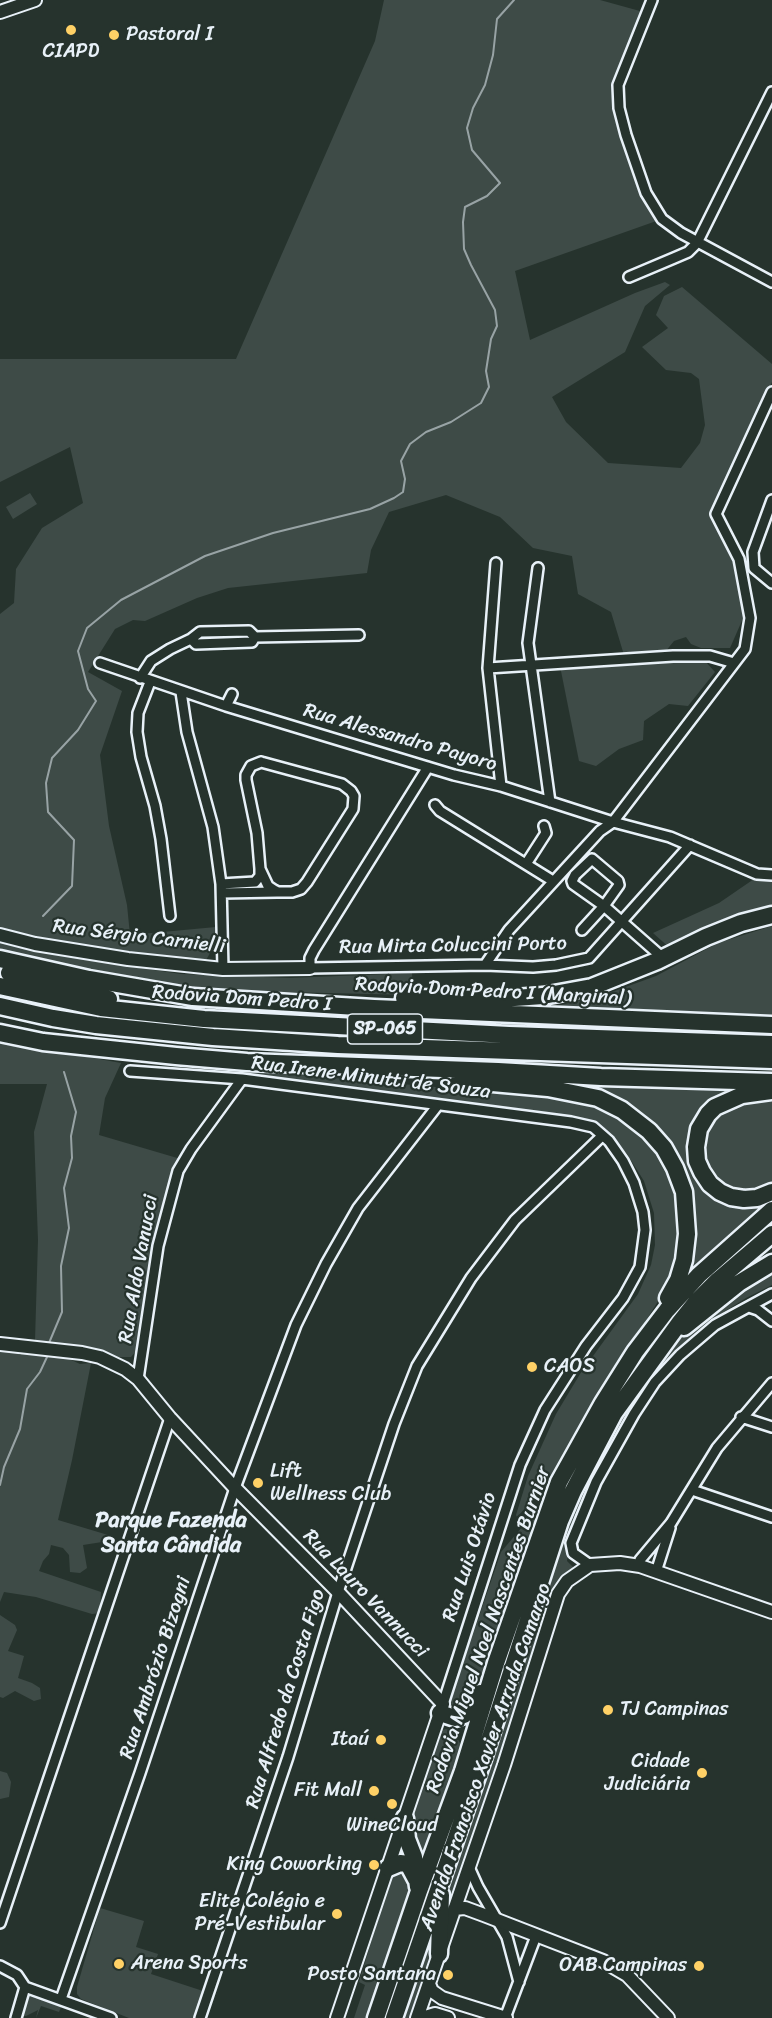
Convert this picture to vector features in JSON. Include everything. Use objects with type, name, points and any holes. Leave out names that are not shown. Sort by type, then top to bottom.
[{"type":"highway","points":[[292,1002],[352,997],[500,999],[543,996],[592,987],[663,958],[715,933],[772,915]]},
{"type":"highway","name":"Rodovia Dom Pedro I (Marginal)","points":[[0,959],[162,993],[228,999],[374,1008],[772,1025]]},
{"type":"highway","points":[[0,969],[110,999],[204,1019]]},
{"type":"highway","name":"Rodovia Dom Pedro I","points":[[0,987],[101,1008],[204,1019],[509,1035],[772,1044]]},
{"type":"highway","name":"Rodovia Dom Pedro I","points":[[0,1006],[96,1025],[213,1037],[338,1045],[772,1060]]},
{"type":"highway","points":[[0,1031],[43,1042],[145,1053],[323,1071],[548,1088],[598,1098],[622,1110],[636,1120],[664,1148],[675,1168],[684,1192],[687,1234],[684,1260],[678,1281],[635,1352]]},
{"type":"highway","name":"SP-065","points":[[247,1062],[772,1082]]},
{"type":"highway","points":[[772,1091],[742,1095],[715,1107],[699,1129],[696,1147],[697,1161],[702,1172],[710,1184],[720,1192],[744,1199],[757,1198],[772,1192]]},
{"type":"highway","name":"Rodovia Miguel Noel Nascentes Burnier","points":[[376,2018],[418,1885],[463,1771],[496,1663],[559,1482],[593,1418],[635,1352],[677,1296],[772,1210]]},
{"type":"highway","name":"Rodovia Miguel Noel Nascentes Burnier","points":[[394,2018],[484,1756],[560,1521],[581,1474],[614,1413],[696,1302],[772,1234]]},
{"type":"highway","points":[[670,1335],[689,1324],[739,1282],[772,1263]]},
{"type":"highway","points":[[441,1709],[455,1718],[473,1708],[496,1663]]},
{"type":"highway","points":[[405,1818],[407,1839],[414,1857],[418,1885]]},
{"type":"highway","points":[[388,1868],[400,1863],[408,1864],[418,1885]]},
{"type":"highway","points":[[439,1954],[442,1877]]},
{"type":"street","points":[[0,12],[35,0]]},
{"type":"street","points":[[652,0],[618,85],[619,108],[646,193],[662,219],[698,243],[772,282]]},
{"type":"street","points":[[629,277],[675,258],[698,243],[772,92]]},
{"type":"street","points":[[485,965],[509,930],[600,831],[613,822],[745,649],[750,618],[739,559],[716,514],[771,396]]},
{"type":"street","points":[[772,500],[753,552],[754,568],[772,583]]},
{"type":"street","points":[[496,563],[488,668],[501,786]]},
{"type":"street","points":[[537,568],[528,643],[550,802]]},
{"type":"street","points":[[140,678],[151,661],[191,639],[196,644],[252,642],[255,637],[359,636]]},
{"type":"street","points":[[488,668],[673,656],[710,656],[734,663]]},
{"type":"street","name":"Rua Alessandro Payoro","points":[[100,663],[150,682],[226,706],[670,837],[757,874],[772,874]]},
{"type":"street","points":[[150,682],[138,713],[137,732],[161,839],[170,916]]},
{"type":"street","points":[[182,692],[186,732],[213,827],[222,889],[223,969]]},
{"type":"street","points":[[226,706],[232,694]]},
{"type":"street","points":[[256,763],[266,763],[342,784],[351,791],[354,796],[352,809],[301,889],[292,892],[222,889],[255,882],[260,876],[257,832],[246,780],[251,766],[256,763]]},
{"type":"street","points":[[310,968],[310,958],[314,950],[428,767]]},
{"type":"street","points":[[435,805],[440,811],[553,881]]},
{"type":"street","points":[[526,864],[546,833],[544,826]]},
{"type":"street","name":"Rua Mirta Coluccini Porto","points":[[310,968],[485,965],[502,967],[555,965],[589,958],[690,845]]},
{"type":"street","points":[[582,930],[604,906],[619,885],[618,881],[592,860],[575,875],[572,881],[604,906],[663,958]]},
{"type":"street","points":[[260,869],[268,886],[278,892]]},
{"type":"street","name":"Rua Sérgio Carnielli","points":[[0,935],[35,944],[128,959],[223,969],[310,968]]},
{"type":"street","name":"Rua Irene Minutti de Souza","points":[[130,1071],[242,1079],[571,1122],[593,1127],[602,1136]]},
{"type":"street","name":"Rua Aldo Vanucci","points":[[138,1379],[158,1246],[178,1171],[191,1149],[242,1079]]},
{"type":"street","name":"Rua Ambrózio Bizogni","points":[[61,1999],[140,1773],[235,1488],[296,1325],[326,1264],[358,1208],[438,1105]]},
{"type":"street","name":"Rua Alfredo da Costa Figo","points":[[200,2018],[288,1757],[338,1592],[394,1424],[417,1366],[471,1278],[515,1220],[602,1136]]},
{"type":"street","name":"Rua Luis Otávio","points":[[337,2018],[520,1465],[545,1410],[586,1346],[623,1298],[640,1267],[645,1230],[640,1202],[623,1161],[609,1141],[602,1136]]},
{"type":"street","points":[[772,1294],[716,1326],[680,1355],[655,1382],[634,1414],[596,1482],[571,1543],[573,1553],[590,1565],[620,1563],[640,1566],[772,1612]]},
{"type":"street","points":[[749,1306],[772,1321]]},
{"type":"street","name":"Rua Lauro Vannucci","points":[[0,1344],[100,1357],[125,1369],[138,1379],[170,1418],[235,1488],[338,1592],[441,1709]]},
{"type":"street","points":[[640,1566],[640,1560],[671,1523],[717,1448],[772,1383]]},
{"type":"street","points":[[741,1417],[772,1427]]},
{"type":"street","points":[[0,1923],[170,1418]]},
{"type":"street","points":[[692,1490],[772,1517]]},
{"type":"street","points":[[656,1572],[671,1523]]},
{"type":"street","name":"Avenida Francisco Xavier Arruda Camargo","points":[[417,2018],[439,1954],[460,1909],[469,1867],[558,1594],[567,1581],[590,1565]]},
{"type":"street","points":[[469,1867],[507,1937],[519,1982]]},
{"type":"street","points":[[460,1909],[483,1896]]},
{"type":"street","points":[[460,1909],[597,1958],[627,1975],[668,2018]]},
{"type":"street","points":[[429,1984],[432,1991],[452,2001],[505,2018],[536,1936]]},
{"type":"street","points":[[0,1966],[17,1975],[25,1987],[111,2018]]},
{"type":"street","points":[[16,2018],[25,1987]]},
{"type":"street","points":[[447,2017],[443,2004],[452,2001]]},
{"type":"street","points":[[422,2018],[435,2014],[447,2017]]},
{"type":"shaded area","points":[[384,0],[600,0],[647,13],[618,85],[619,108],[662,219],[515,271],[530,340],[635,293],[665,282],[670,285],[645,306],[625,352],[552,397],[566,422],[608,463],[681,468],[700,443],[705,425],[699,379],[691,373],[666,370],[642,347],[668,328],[656,315],[664,296],[682,287],[772,364],[772,382],[712,518],[732,559],[744,616],[730,648],[701,648],[691,644],[686,637],[674,641],[665,652],[624,655],[611,612],[578,594],[572,556],[533,548],[500,517],[446,495],[389,512],[371,550],[367,573],[228,588],[197,598],[145,621],[133,620],[115,629],[88,672],[122,691],[100,755],[109,826],[127,905],[130,935],[216,927],[213,948],[206,960],[127,954],[0,928],[0,614],[14,603],[16,569],[42,528],[83,503],[70,447],[0,482],[0,359],[236,359],[375,41]]},
{"type":"shaded area","points":[[30,493],[37,504],[13,519],[6,507]]},
{"type":"shaded area","points":[[704,660],[715,672],[688,706],[669,704],[644,721],[643,740],[619,749],[596,766],[579,761],[560,666]]},
{"type":"shaded area","points":[[772,877],[772,909],[671,949],[653,933],[719,903],[754,879]]},
{"type":"shaded area","points":[[772,926],[772,1015],[557,1006],[609,993],[656,976],[718,943]]},
{"type":"shaded area","points":[[0,941],[99,962],[181,974],[290,978],[412,973],[413,995],[165,987],[18,956],[0,950]]},
{"type":"shaded area","points":[[0,1041],[121,1063],[105,1098],[99,1135],[184,1160],[158,1246],[136,1351],[131,1357],[111,1357],[35,1341],[38,1240],[34,1132],[47,1084],[0,1084]]},
{"type":"shaded area","points":[[210,1070],[255,1071],[560,1098],[595,1106],[616,1117],[636,1131],[653,1150],[671,1183],[677,1208],[677,1240],[670,1275],[660,1298],[596,1401],[550,1482],[517,1517],[528,1476],[556,1414],[580,1374],[638,1294],[651,1265],[655,1245],[654,1213],[644,1181],[627,1154],[613,1139],[579,1119],[413,1099]]},
{"type":"shaded area","points":[[563,1082],[713,1089],[742,1088],[717,1098],[690,1123],[686,1149],[691,1171],[701,1189],[713,1199],[728,1205],[757,1206],[772,1202],[694,1270],[688,1264],[669,1144]]},
{"type":"shaded area","points":[[772,1098],[772,1187],[734,1194],[715,1183],[702,1164],[702,1135],[711,1117],[726,1106]]},
{"type":"shaded area","points":[[772,1270],[772,1285],[719,1315],[689,1341],[658,1375],[570,1540],[567,1561],[574,1568],[564,1574],[555,1588],[511,1730],[445,1922],[446,1893],[450,1875],[555,1553],[600,1446],[680,1335]]},
{"type":"shaded area","points":[[0,1344],[14,1349],[20,1355],[25,1351],[58,1354],[80,1364],[91,1363],[58,1520],[108,1535],[102,1542],[83,1545],[87,1568],[80,1573],[70,1572],[69,1555],[63,1548],[51,1545],[49,1554],[39,1571],[101,1592],[100,1613],[92,1614],[36,1597],[4,1592],[0,1602]]},
{"type":"shaded area","points":[[544,1501],[518,1586],[479,1683],[465,1706],[457,1711],[451,1708],[450,1702],[501,1552]]},
{"type":"shaded area","points":[[0,1615],[15,1625],[17,1630],[8,1651],[24,1656],[18,1678],[40,1688],[41,1699],[34,1701],[15,1691],[3,1698],[0,1697]]},
{"type":"shaded area","points":[[446,1729],[454,1732],[462,1747],[456,1768],[372,2018],[354,2018],[365,1985],[359,1982],[406,1827],[438,1731]]},
{"type":"shaded area","points":[[0,1771],[7,1773],[11,1782],[9,1797],[0,1799]]},
{"type":"shaded area","name":"Arena Sports","points":[[100,1908],[144,1921],[136,1947],[158,1954],[151,1974],[203,1991],[194,2018],[129,2018],[81,1999],[77,1994],[77,1987]]},
{"type":"shaded area","points":[[435,1912],[434,1957],[412,2018],[400,2018]]},
{"type":"shaded area","points":[[29,1996],[61,2007],[59,2012],[41,2006],[36,2018],[38,2010],[22,2016]]},
{"type":"waterway","points":[[43,916],[72,886],[74,840],[48,812],[46,783],[52,758],[78,730],[96,701],[88,689],[78,651],[87,628],[121,600],[205,556],[273,533],[370,509],[394,498],[403,492],[405,479],[401,461],[410,444],[426,432],[451,422],[481,403],[489,387],[486,371],[491,339],[497,326],[495,310],[464,249],[463,222],[465,207],[487,196],[500,183],[472,150],[467,128],[473,108],[485,85],[493,55],[497,19],[514,0]]},
{"type":"waterway","points":[[49,1343],[62,1312],[61,1266],[69,1228],[64,1188],[72,1158],[71,1136],[76,1112],[64,1072]]},
{"type":"waterway","points":[[0,1485],[4,1467],[20,1429],[27,1389],[40,1372],[47,1357]]},
{"type":"place","name":"CIAPD","points":[[71,30]]},
{"type":"place","name":"Pastoral I","points":[[114,35]]},
{"type":"place","name":"CAOS","points":[[532,1367]]},
{"type":"place","name":"Lift Wellness Club","points":[[258,1483]]},
{"type":"place","name":"TJ Campinas","points":[[608,1710]]},
{"type":"place","name":"Itaú","points":[[381,1740]]},
{"type":"place","name":"Cidade Judiciária","points":[[702,1773]]},
{"type":"place","name":"Fit Mall","points":[[374,1791]]},
{"type":"place","name":"WineCloud","points":[[392,1804]]},
{"type":"place","name":"King Coworking","points":[[374,1865]]},
{"type":"place","name":"Elite Colégio e Pré-Vestibular","points":[[337,1914]]},
{"type":"place","name":"Arena Sports","points":[[119,1964]]},
{"type":"place","name":"OAB Campinas","points":[[699,1966]]},
{"type":"place","name":"Posto Santana","points":[[448,1975]]},
{"type":"district","name":"Parque Fazenda Santa Cândida","points":[[171,1534]]}]
